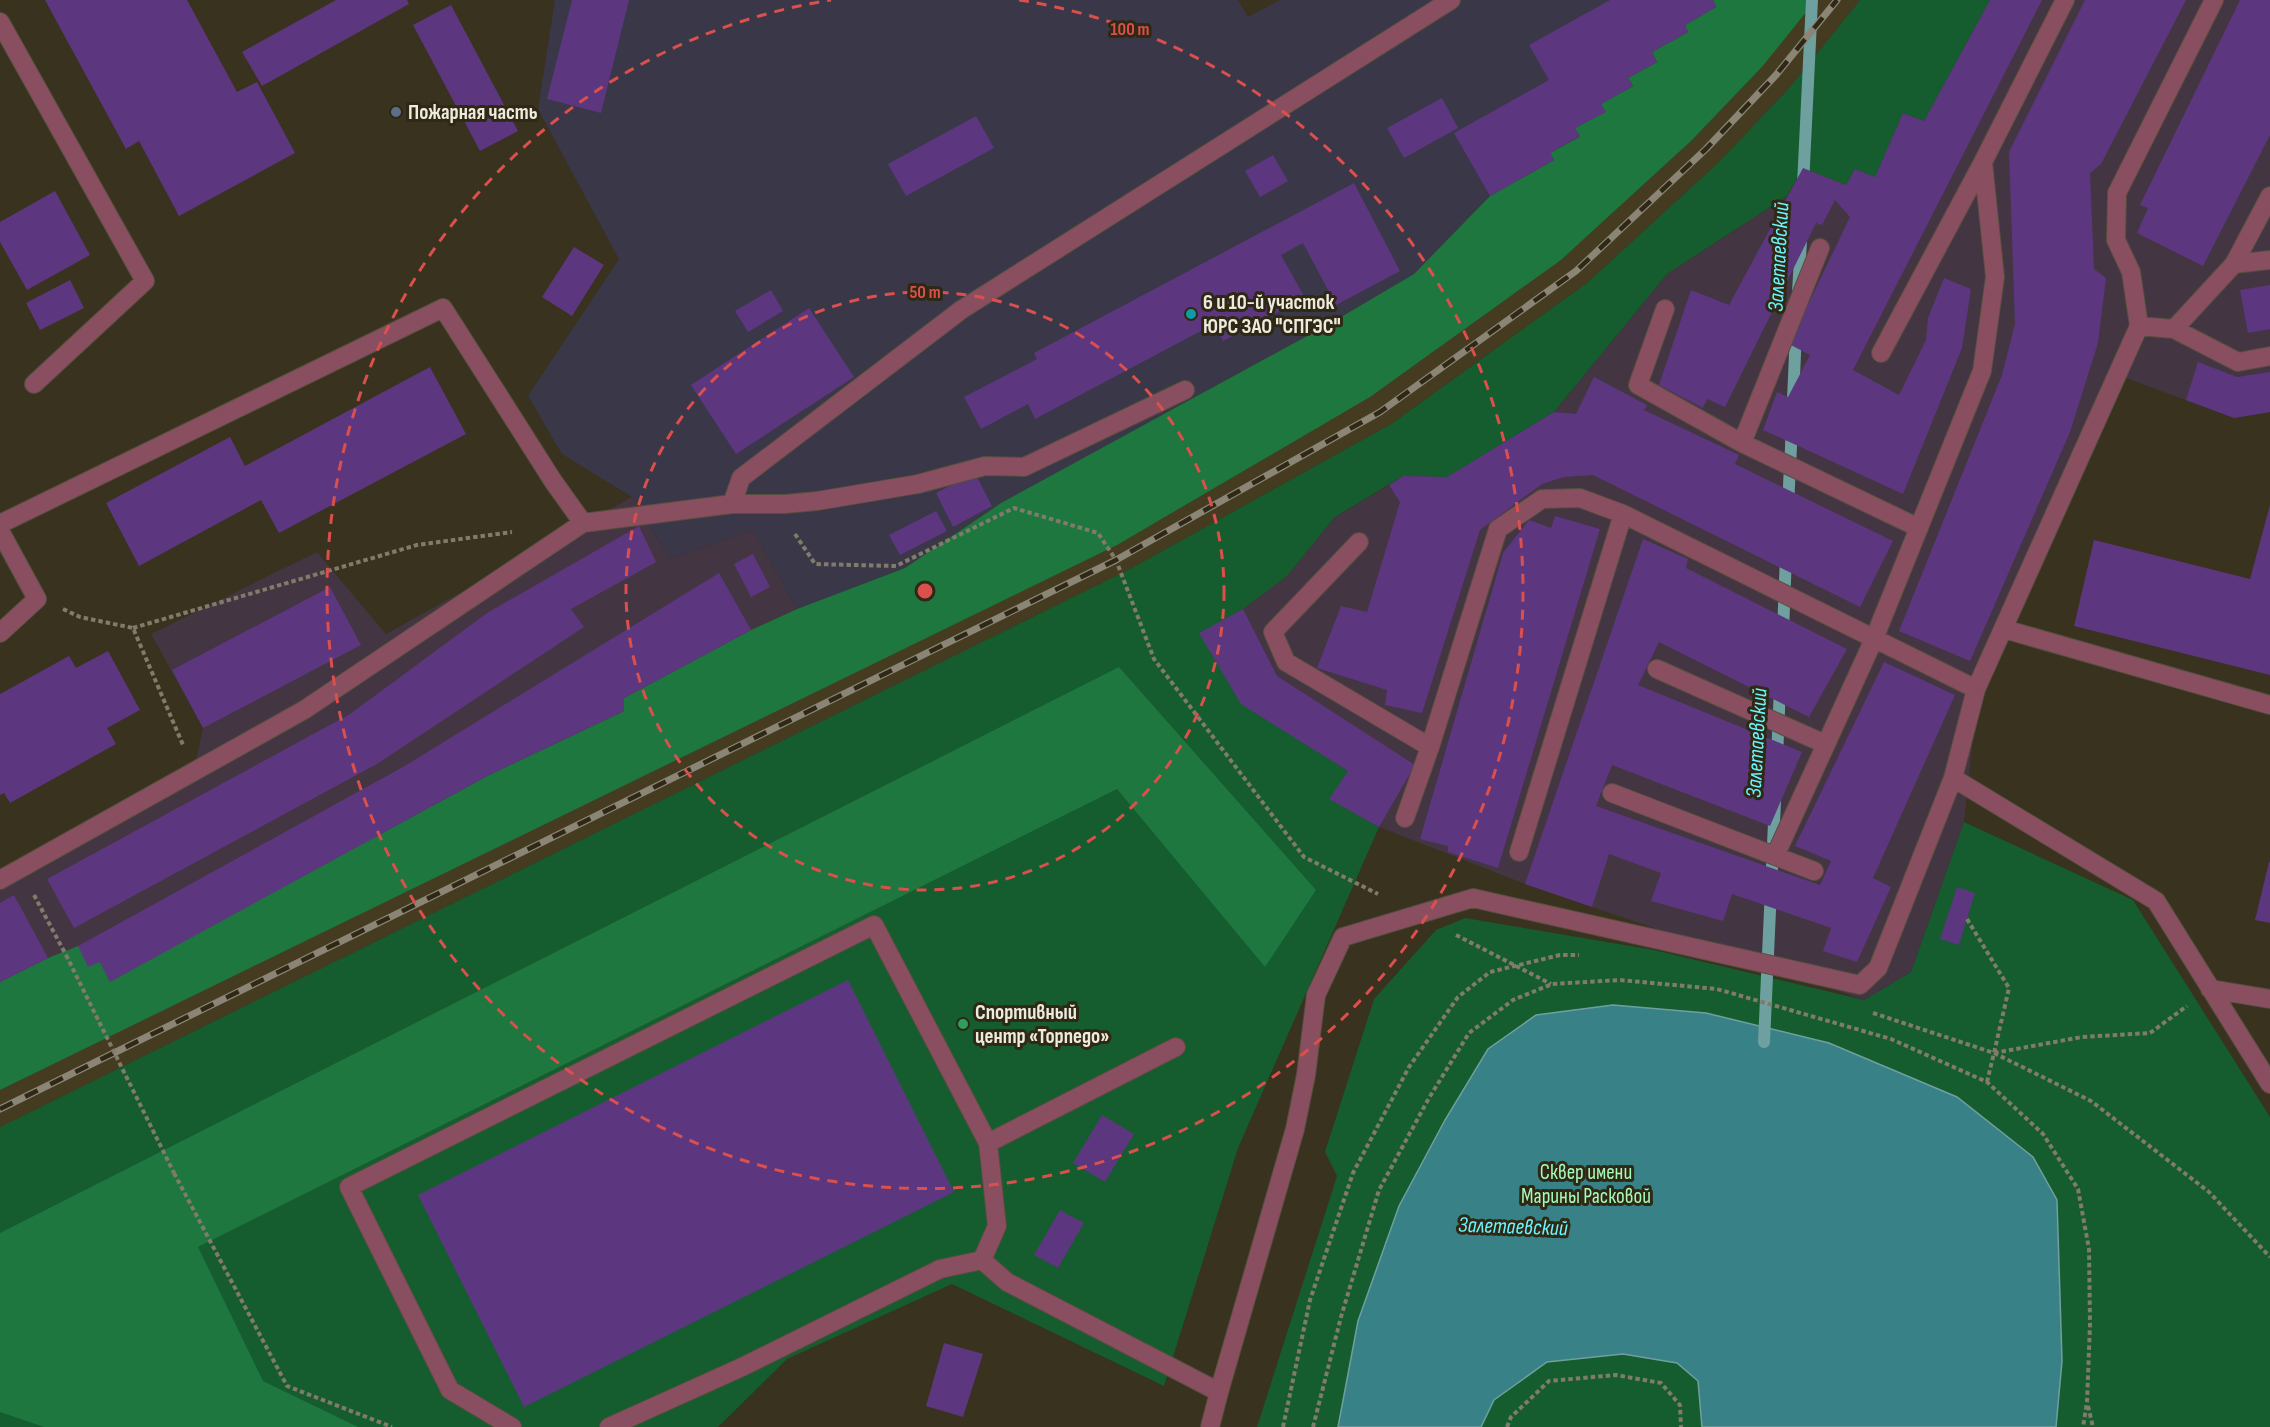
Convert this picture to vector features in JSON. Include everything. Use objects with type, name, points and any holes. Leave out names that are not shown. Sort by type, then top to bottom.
[{"type":"lane","points":[[732,504],[741,478],[961,310],[1451,0]]},
{"type":"lane","points":[[1881,353],[1983,162],[2065,0]]},
{"type":"lane","points":[[1210,1427],[1295,1129],[1306,1075],[1316,995],[1343,937],[1473,898],[1860,985],[1878,968],[1953,778],[1976,689],[2139,326],[2131,272],[2116,240],[2117,193],[2214,0]]},
{"type":"lane","points":[[0,22],[145,280],[34,384]]},
{"type":"lane","points":[[1775,856],[1874,639],[1982,371],[1995,277],[1983,162]]},
{"type":"lane","points":[[2174,329],[2234,264],[2270,196]]},
{"type":"lane","points":[[1742,443],[1820,248]]},
{"type":"lane","points":[[2234,264],[2270,260]]},
{"type":"lane","points":[[0,524],[443,308],[553,481],[583,523]]},
{"type":"lane","points":[[1665,309],[1638,384],[1742,443],[1919,528]]},
{"type":"lane","points":[[2139,326],[2174,329],[2238,362],[2270,356]]},
{"type":"lane","points":[[0,880],[304,710],[583,523],[732,504],[785,504],[918,484],[985,466],[1024,467],[1185,390]]},
{"type":"lane","points":[[1405,818],[1430,747],[1498,529],[1542,499],[1580,498],[1623,514],[1976,689]]},
{"type":"lane","points":[[1519,852],[1623,514]]},
{"type":"lane","points":[[0,531],[37,599],[0,633]]},
{"type":"lane","points":[[1359,542],[1273,632],[1286,662],[1430,747]]},
{"type":"lane","points":[[2004,629],[2270,705]]},
{"type":"lane","points":[[1657,669],[1825,744]]},
{"type":"lane","points":[[1953,778],[2156,902],[2270,1084]]},
{"type":"lane","points":[[1612,793],[1814,871]]},
{"type":"lane","points":[[512,1427],[450,1390],[349,1187],[874,925],[988,1143],[997,1226],[982,1260]]},
{"type":"lane","points":[[2210,989],[2270,999]]},
{"type":"lane","points":[[988,1143],[1176,1047]]},
{"type":"lane","points":[[982,1260],[1006,1282],[1220,1392]]},
{"type":"lane","points":[[609,1427],[742,1367],[940,1269],[982,1260]]},
{"type":"path","points":[[785,504],[785,519],[815,564],[896,566],[1014,508],[1098,533],[1116,560],[1154,659],[1304,856],[1552,984]]},
{"type":"path","points":[[37,599],[80,617],[133,628],[417,544],[524,531]]},
{"type":"path","points":[[133,628],[179,733],[192,773]]},
{"type":"path","points":[[20,869],[66,955],[174,1173],[287,1386],[392,1427]]},
{"type":"path","points":[[1967,919],[2009,988],[1987,1082]]},
{"type":"path","points":[[1283,1427],[1310,1299],[1353,1173],[1409,1067],[1458,997],[1490,972],[1560,955],[1581,955]]},
{"type":"path","points":[[1313,1427],[1341,1317],[1379,1190],[1429,1098],[1469,1034],[1513,1000],[1552,984],[1620,980],[1717,989],[1891,1039],[1987,1082],[2043,1134],[2078,1189],[2089,1249],[2087,1402],[2083,1427]]},
{"type":"path","points":[[1994,1053],[2082,1037],[2150,1033],[2210,989]]},
{"type":"path","points":[[1872,1012],[1994,1053],[2091,1101],[2209,1192],[2270,1257]]},
{"type":"path","points":[[1507,1427],[1511,1417],[1550,1381],[1616,1375],[1661,1383],[1680,1405],[1681,1427]]},
{"type":"path","points":[[2087,1402],[2093,1427]]},
{"type":"shaded area","points":[[555,0],[1238,0],[1248,17],[1280,0],[1712,0],[1716,7],[1685,25],[1688,32],[1652,53],[1657,62],[1629,77],[1633,86],[1602,104],[1606,112],[1580,136],[1550,153],[1554,160],[1490,196],[1414,274],[1329,324],[1001,503],[905,568],[797,609],[753,530],[670,559],[632,497],[562,454],[528,396],[619,259],[538,109]]},
{"type":"shaded area","points":[[1816,0],[1860,0],[1790,87],[1721,160],[1587,283],[1391,424],[1130,569],[0,1127],[0,1090],[1561,260],[1691,141],[1762,67]]},
{"type":"shaded area","points":[[1990,0],[2270,0],[2270,412],[2234,418],[2126,378],[1976,710],[1964,822],[1911,972],[1864,1000],[1525,884],[1379,827],[1329,799],[1347,771],[1241,704],[1199,633],[1287,576],[1335,517],[1389,485],[1554,412],[1667,274],[1787,196],[1803,168],[1846,185],[1855,169],[1903,113],[1924,121]]},
{"type":"shaded area","points":[[632,497],[670,559],[753,530],[797,609],[751,630],[624,711],[489,775],[110,982],[48,958],[0,982],[0,887],[41,868],[191,783],[203,728],[151,634],[317,552],[386,634]]},
{"type":"green space","points":[[1713,0],[1816,0],[1762,67],[1691,141],[1561,260],[1370,397],[1117,545],[0,1090],[0,982],[78,946],[100,962],[110,981],[489,775],[624,711],[624,698],[751,630],[797,609],[905,568],[1001,503],[1329,324],[1414,274],[1490,196],[1554,160],[1550,153],[1579,137],[1575,128],[1605,112],[1601,104],[1633,86],[1628,78],[1657,62],[1652,52],[1688,32],[1685,25],[1716,7]]},
{"type":"green space","points":[[1860,0],[1990,0],[1924,121],[1903,113],[1875,177],[1855,169],[1846,185],[1803,168],[1787,196],[1667,274],[1554,412],[1447,477],[1403,476],[1335,517],[1287,576],[1243,609],[1200,633],[1241,703],[1348,771],[1330,799],[1379,827],[1238,1148],[1164,1386],[952,1284],[787,1359],[718,1427],[0,1427],[0,1127],[1130,569],[1391,424],[1587,283],[1721,160],[1790,87]]},
{"type":"green space","points":[[1119,667],[1316,890],[1265,967],[1117,789],[198,1247],[263,1381],[358,1427],[44,1427],[0,1412],[0,1233]]},
{"type":"green space","name":"Сквер имени Марины Расковой","points":[[1964,822],[2133,900],[2270,1117],[2270,1427],[1257,1427],[1337,1176],[1325,1152],[1374,999],[1436,930],[1465,918],[1654,950],[1864,1000],[1911,972]]},
{"type":"water","points":[[1613,1005],[1706,1013],[1829,1043],[1957,1097],[2033,1157],[2057,1200],[2062,1361],[2056,1427],[1702,1427],[1698,1381],[1677,1363],[1623,1354],[1547,1362],[1494,1400],[1481,1427],[1338,1427],[1358,1321],[1399,1206],[1445,1120],[1488,1049],[1536,1015]]},
{"type":"building","points":[[45,0],[187,0],[237,92],[257,82],[295,153],[179,216],[139,141],[126,149]]},
{"type":"building","points":[[336,0],[407,0],[409,4],[262,86],[242,52]]},
{"type":"building","points":[[572,0],[629,0],[601,113],[547,99]]},
{"type":"building","points":[[1610,0],[1713,0],[1716,7],[1685,25],[1688,32],[1652,52],[1657,62],[1628,78],[1633,86],[1601,104],[1606,112],[1575,128],[1580,136],[1550,153],[1554,160],[1490,196],[1454,133],[1549,80],[1529,45]]},
{"type":"building","points":[[1990,0],[2042,0],[1853,370],[1899,395],[1926,340],[1928,318],[1944,278],[1971,289],[1962,348],[1903,494],[1763,430],[1777,392],[1788,397],[1810,355],[1789,344],[1850,217],[1835,200],[1822,225],[1816,223],[1725,407],[1707,399],[1703,408],[1659,385],[1691,290],[1729,305],[1803,168],[1846,185],[1855,169],[1875,177],[1903,113],[1924,121]]},
{"type":"building","points":[[2085,0],[2186,0],[2101,164],[2090,173],[2094,269],[2106,278],[2098,343],[2070,432],[1970,661],[1899,631],[2002,375],[2015,324],[2009,152]]},
{"type":"building","points":[[2240,0],[2270,0],[2270,135],[2203,266],[2137,233],[2148,208],[2140,205]]},
{"type":"building","points":[[451,5],[518,131],[480,151],[413,25]]},
{"type":"building","points":[[1442,98],[1458,128],[1404,158],[1387,128]]},
{"type":"building","points":[[976,116],[994,148],[906,196],[888,164]]},
{"type":"building","points":[[1273,155],[1288,181],[1260,197],[1245,171]]},
{"type":"building","name":"6 и 10-й участок ЮРС ЗАО \"СПГЭС\"","points":[[1354,183],[1400,271],[1336,305],[1303,243],[1281,255],[1305,298],[1223,341],[1214,324],[1035,419],[1028,404],[981,429],[964,397],[1037,359],[1034,353]]},
{"type":"building","points":[[55,191],[90,255],[27,290],[0,242],[0,222]]},
{"type":"building","points":[[574,247],[604,265],[572,316],[542,297]]},
{"type":"building","points":[[70,280],[84,308],[40,330],[26,303]]},
{"type":"building","points":[[2270,285],[2270,329],[2248,333],[2240,290]]},
{"type":"building","points":[[771,290],[783,311],[748,332],[735,311]]},
{"type":"building","points":[[809,308],[854,377],[736,454],[691,385]]},
{"type":"building","points":[[2198,362],[2237,377],[2270,372],[2270,412],[2234,418],[2186,400]]},
{"type":"building","points":[[430,367],[466,434],[279,533],[261,500],[139,566],[106,503],[230,437],[245,466]]},
{"type":"building","points":[[1594,377],[1647,405],[1644,410],[1739,455],[1735,464],[1893,541],[1860,607],[1593,475],[1564,477],[1542,484],[1480,530],[1422,713],[1385,705],[1387,690],[1317,668],[1341,606],[1367,612],[1400,502],[1389,485],[1403,476],[1447,477],[1554,412],[1576,414]]},
{"type":"building","points":[[975,473],[992,506],[953,527],[936,493]]},
{"type":"building","points":[[2270,505],[2270,675],[2074,626],[2094,540],[2250,579]]},
{"type":"building","points":[[936,511],[947,531],[900,555],[889,535]]},
{"type":"building","points":[[1555,516],[1600,529],[1498,868],[1448,852],[1448,846],[1420,839],[1503,553],[1529,520],[1551,528]]},
{"type":"building","points":[[639,526],[656,562],[571,609],[584,627],[377,764],[74,928],[47,879],[350,714],[487,613]]},
{"type":"building","points":[[1643,539],[1688,559],[1686,568],[1847,649],[1809,717],[1659,642],[1638,685],[1802,752],[1770,826],[1612,765],[1596,806],[1820,885],[1831,861],[1795,846],[1884,662],[1955,695],[1873,878],[1891,887],[1857,962],[1823,951],[1831,928],[1732,894],[1723,921],[1651,901],[1661,873],[1609,854],[1592,907],[1525,884]]},
{"type":"building","points":[[753,554],[770,587],[751,597],[734,564]]},
{"type":"building","points":[[719,573],[751,630],[624,698],[624,711],[489,775],[110,982],[100,962],[88,967],[78,946],[403,767]]},
{"type":"building","points":[[330,587],[361,645],[203,728],[172,670]]},
{"type":"building","points":[[1243,609],[1277,676],[1415,765],[1379,827],[1329,799],[1348,771],[1241,704],[1199,633]]},
{"type":"building","points":[[108,651],[140,710],[107,728],[116,744],[10,803],[4,793],[0,795],[0,694],[69,656],[76,668]]},
{"type":"building","points":[[2270,862],[2270,923],[2255,920]]},
{"type":"building","points":[[1957,887],[1975,893],[1959,945],[1940,939]]},
{"type":"building","points":[[14,895],[48,958],[0,982],[0,903]]},
{"type":"building","points":[[848,980],[954,1192],[524,1407],[418,1195]]},
{"type":"building","points":[[1102,1115],[1134,1134],[1105,1182],[1073,1163]]},
{"type":"building","points":[[1060,1210],[1084,1223],[1058,1268],[1034,1255]]},
{"type":"building","points":[[944,1343],[983,1354],[963,1417],[926,1406]]},
{"type":"waterway","name":"Залетаевский","points":[[1803,185],[1812,0]]},
{"type":"waterway","name":"Залетаевский","points":[[1798,292],[1801,241]]},
{"type":"waterway","name":"Залетаевский","points":[[1793,400],[1796,331]]},
{"type":"waterway","name":"Залетаевский","points":[[1788,505],[1792,427]]},
{"type":"waterway","name":"Залетаевский","points":[[1783,631],[1786,556]]},
{"type":"waterway","name":"Залетаевский","points":[[1777,757],[1780,687]]},
{"type":"waterway","name":"Залетаевский","points":[[1764,1042],[1775,801]]},
{"type":"railway","points":[[0,1109],[1116,560],[1380,412],[1576,271],[1706,149],[1776,75],[1837,0]]},
{"type":"place","name":"Пожарная часть","points":[[396,112]]},
{"type":"place","name":"6 и 10-й участок ЮРС ЗАО \"СПГЭС\"","points":[[1191,314]]},
{"type":"place","name":"Спортивный центр «Торпедо»","points":[[963,1024]]}]
